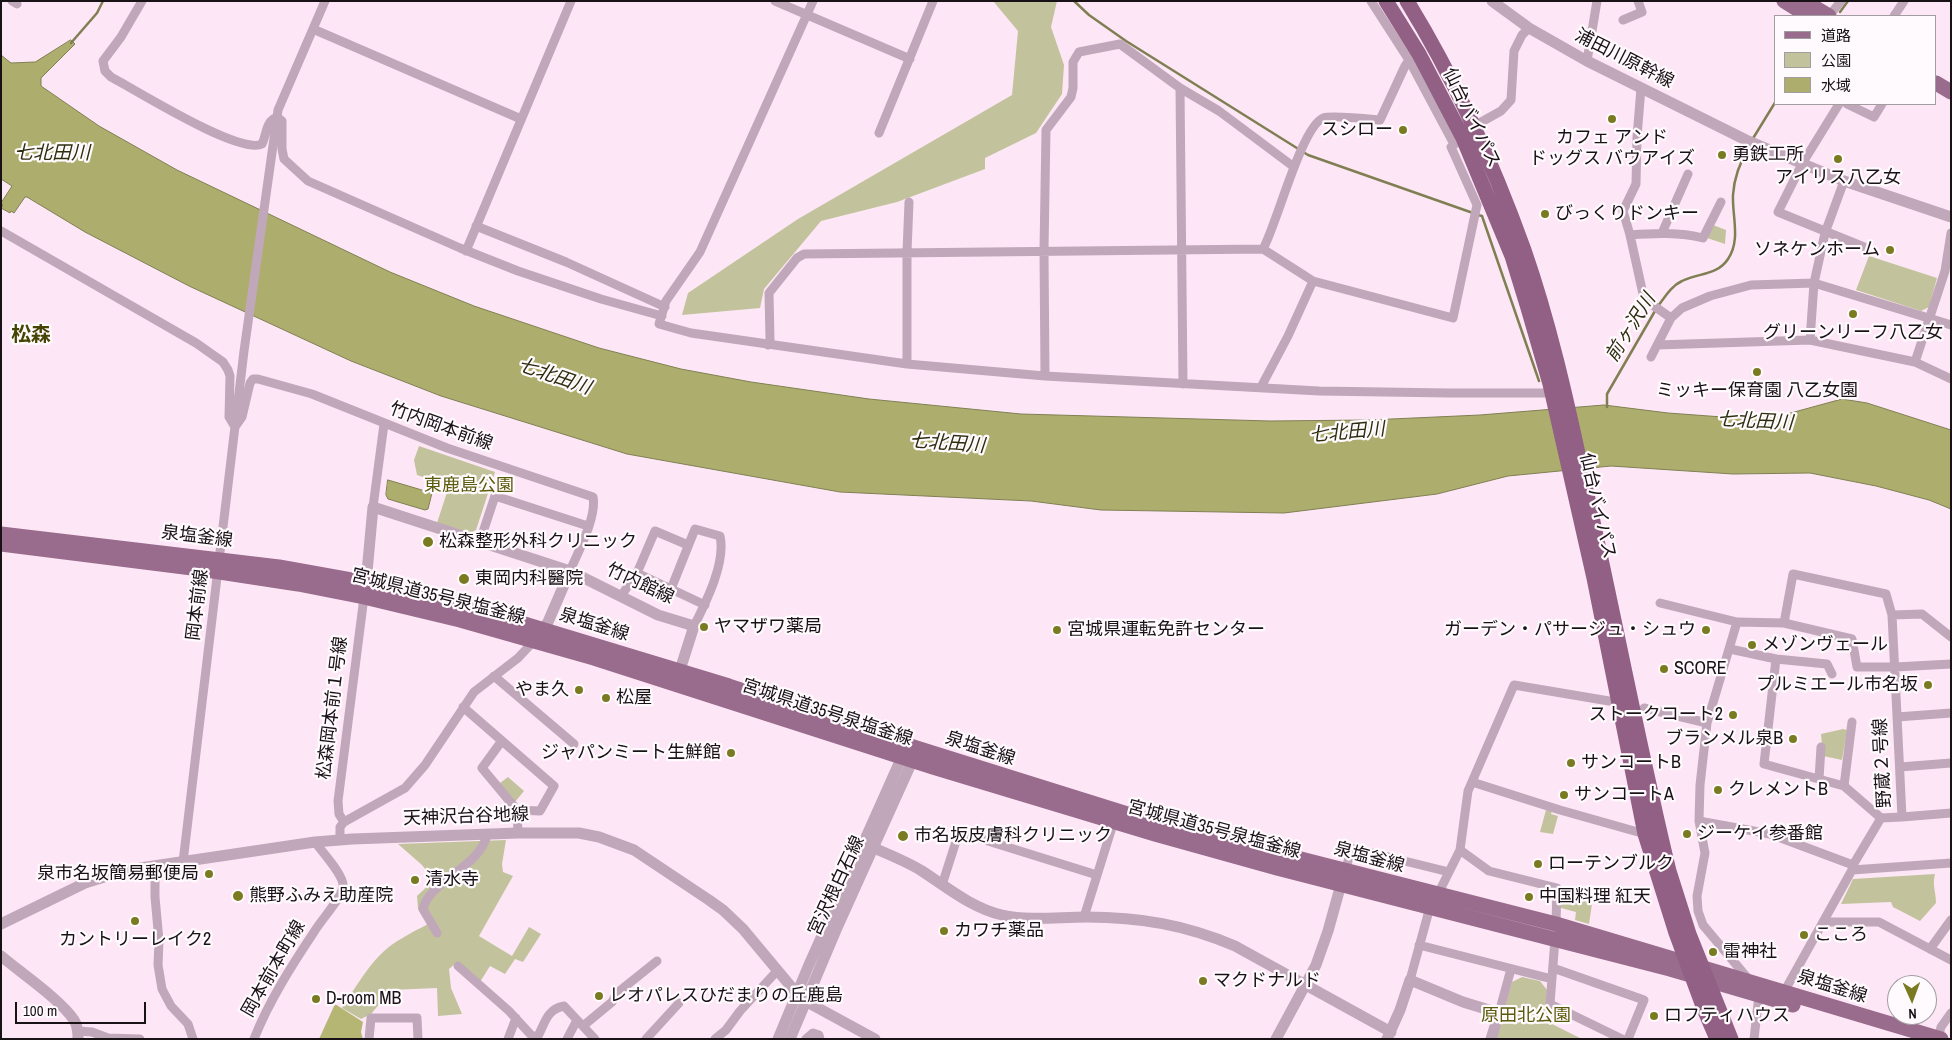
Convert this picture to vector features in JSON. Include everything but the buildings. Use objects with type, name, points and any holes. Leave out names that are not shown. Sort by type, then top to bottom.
[{"type":"highway","name":"仙台バイパス","points":[[1386,1],[1458,141],[1512,256],[1552,387],[1600,578],[1668,871],[1689,934],[1697,971],[1717,1039]]},
{"type":"highway","name":"仙台バイパス","points":[[1407,1],[1426,33],[1474,126],[1524,250],[1541,302],[1552,387]]},
{"type":"highway","name":"仙台バイパス","points":[[1600,578],[1644,834],[1697,971],[1731,1039]]},
{"type":"main road","points":[[1784,1],[1806,15]]},
{"type":"main road","points":[[1804,1],[1827,15]]},
{"type":"main road","points":[[1937,84],[1951,92]]},
{"type":"main road","points":[[1937,95],[1951,103]]},
{"type":"main road","name":"泉塩釜線","points":[[1,534],[219,566]]},
{"type":"main road","name":"宮城県道35号泉塩釜線","points":[[1,544],[219,566],[365,590],[460,620],[539,635],[910,752],[1114,821],[1277,868],[1344,877],[1555,931],[1697,971]]},
{"type":"main road","name":"泉塩釜線","points":[[539,635],[680,670],[910,752],[1344,877]]},
{"type":"main road","points":[[1697,971],[1759,995],[1906,1039]]},
{"type":"main road","name":"泉塩釜線","points":[[1697,971],[1750,981],[1939,1038]]},
{"type":"street","points":[[142,1],[103,61],[105,71],[111,77],[205,129],[252,146],[262,144],[271,120],[278,114],[325,1]]},
{"type":"street","points":[[466,250],[571,1]]},
{"type":"street","points":[[774,1],[910,59]]},
{"type":"street","points":[[813,1],[700,252],[666,301],[659,324],[691,333],[907,364],[1045,376],[1381,393],[1552,387]]},
{"type":"street","points":[[879,133],[933,1]]},
{"type":"street","points":[[1263,249],[1270,236],[1295,165],[1313,126],[1324,118],[1380,120],[1414,57],[1371,1]]},
{"type":"street","name":"浦田川原幹線","points":[[1492,1],[1529,28],[1587,61],[1746,140],[1802,164]]},
{"type":"street","points":[[1587,61],[1597,1]]},
{"type":"street","points":[[1623,20],[1642,12],[1638,1]]},
{"type":"street","points":[[1830,15],[1841,1]]},
{"type":"street","points":[[1895,15],[1904,1]]},
{"type":"street","points":[[1474,126],[1501,111],[1511,100],[1514,51],[1522,35],[1529,28]]},
{"type":"street","points":[[313,29],[521,119]]},
{"type":"street","points":[[1045,376],[1044,250],[1046,130],[1071,97],[1074,62],[1079,52],[1120,44],[1180,88],[1219,111],[1295,165]]},
{"type":"street","points":[[1180,88],[1183,384]]},
{"type":"street","points":[[1641,88],[1636,137],[1636,184],[1624,210],[1648,300],[1671,318]]},
{"type":"street","points":[[1839,105],[1802,164],[1778,212],[1825,233],[1864,247]]},
{"type":"street","points":[[1848,105],[1874,117],[1881,105]]},
{"type":"street","points":[[278,114],[282,121],[284,159],[308,181],[518,271],[601,299],[663,311]]},
{"type":"street","name":"岡本前線","points":[[183,862],[244,351],[278,114]]},
{"type":"street","points":[[768,344],[770,340],[769,293],[797,258],[804,254],[1263,249],[1313,281],[1453,318],[1477,205],[1451,147],[1458,141]]},
{"type":"street","points":[[1802,164],[1844,181],[1951,217]]},
{"type":"street","points":[[1662,233],[1688,174]]},
{"type":"street","points":[[1810,340],[1814,283],[1825,233],[1844,181]]},
{"type":"street","points":[[907,364],[909,202]]},
{"type":"street","points":[[1630,235],[1689,234],[1703,238],[1721,202]]},
{"type":"street","points":[[476,226],[566,262],[663,311]]},
{"type":"street","points":[[1,231],[196,343],[223,362],[230,376],[229,416],[235,426]]},
{"type":"street","points":[[1915,362],[1929,318],[1948,272],[1951,233]]},
{"type":"street","points":[[1260,387],[1288,336],[1313,281]]},
{"type":"street","points":[[1651,357],[1671,318],[1682,308],[1710,296],[1751,285],[1814,283],[1951,325]]},
{"type":"street","points":[[1657,345],[1810,340],[1915,362],[1951,378]]},
{"type":"street","name":"竹内岡本前線","points":[[235,426],[242,417],[250,382],[258,379],[312,394],[447,448],[586,494],[593,498],[594,505],[588,526],[570,571]]},
{"type":"street","points":[[365,590],[384,424]]},
{"type":"street","points":[[480,541],[495,496],[588,526]]},
{"type":"street","name":"竹内館線","points":[[373,507],[570,571],[658,615],[694,626]]},
{"type":"street","points":[[671,589],[695,529],[720,536],[722,545],[711,592],[694,626],[680,670]]},
{"type":"street","points":[[621,596],[636,573],[655,531],[688,545]]},
{"type":"street","points":[[340,840],[340,827],[344,822],[405,788],[424,765],[474,692],[518,658],[539,635],[570,571]]},
{"type":"street","points":[[636,573],[705,605]]},
{"type":"street","name":"野蔵２号線","points":[[1784,623],[1793,574],[1886,594],[1892,615],[1902,817],[1881,818],[1784,992]]},
{"type":"street","name":"松森岡本前１号線","points":[[344,822],[339,814],[338,802],[365,590]]},
{"type":"street","points":[[1660,603],[1737,622],[1784,623],[1852,638],[1857,667],[1951,664]]},
{"type":"street","points":[[1892,615],[1922,614],[1951,637]]},
{"type":"street","points":[[1737,622],[1707,723],[1700,785],[1700,821],[1705,853],[1697,896],[1698,911],[1703,925],[1750,981]]},
{"type":"street","points":[[1730,649],[1776,659],[1827,664],[1832,674]]},
{"type":"street","points":[[1776,659],[1764,764],[1844,786],[1881,818]]},
{"type":"street","points":[[494,676],[574,744]]},
{"type":"street","points":[[874,848],[921,870],[968,902],[1000,914],[1017,917],[1084,917],[1147,920],[1209,935],[1235,946],[1389,1035],[1410,980],[1434,901],[1460,850],[1468,791],[1514,685],[1609,701]]},
{"type":"street","points":[[463,707],[501,742],[554,786],[540,811],[518,810]]},
{"type":"street","points":[[1644,708],[1707,723]]},
{"type":"street","points":[[1897,716],[1951,713]]},
{"type":"street","points":[[1844,786],[1852,722]]},
{"type":"street","points":[[501,742],[482,768],[518,810],[518,833]]},
{"type":"street","points":[[1819,779],[1821,747]]},
{"type":"street","points":[[778,1039],[798,995],[808,967],[910,752]]},
{"type":"street","name":"宮沢根白石線","points":[[790,1039],[836,930],[874,848],[910,752]]},
{"type":"street","points":[[1900,766],[1951,763]]},
{"type":"street","points":[[1472,782],[1644,834]]},
{"type":"street","points":[[1902,817],[1951,814]]},
{"type":"street","points":[[1084,917],[1114,821]]},
{"type":"street","points":[[1700,821],[1770,834],[1853,867],[1951,863]]},
{"type":"street","points":[[942,884],[959,832],[1097,875]]},
{"type":"street","name":"天神沢台谷地線","points":[[1,924],[85,883],[114,874],[155,866],[340,840],[518,833],[580,833],[599,837],[634,850],[722,910],[743,930],[798,995],[807,1002],[875,1039]]},
{"type":"street","points":[[437,932],[423,909],[424,901],[481,849],[487,834]]},
{"type":"street","name":"岡本前本町線","points":[[254,1039],[286,977],[344,886],[342,878],[315,842]]},
{"type":"street","points":[[1276,1039],[1323,947],[1352,848],[1449,872]]},
{"type":"street","points":[[1460,850],[1489,870],[1557,888],[1550,1004],[1622,1039]]},
{"type":"street","points":[[155,866],[155,897],[159,941],[158,965],[162,989],[171,1006],[188,1024],[193,1039]]},
{"type":"street","points":[[1930,949],[1951,920]]},
{"type":"street","points":[[1823,922],[1879,922],[1951,960]]},
{"type":"street","points":[[1420,945],[1552,979]]},
{"type":"street","points":[[1,956],[66,1010],[75,1022],[78,1035],[92,1032],[108,1038],[140,1039]]},
{"type":"street","points":[[567,1039],[580,1023],[612,1002],[617,993],[656,960]]},
{"type":"street","points":[[458,966],[516,1018],[532,1036],[538,1036],[549,1014],[555,1008],[564,1006],[595,1039]]},
{"type":"street","points":[[1553,968],[1644,1000],[1628,1039]]},
{"type":"street","points":[[1491,1039],[1511,969]]},
{"type":"street","points":[[715,1039],[726,1030],[740,1011],[777,971]]},
{"type":"street","points":[[1410,980],[1463,1002],[1499,1013]]},
{"type":"street","points":[[1754,1039],[1759,995]]},
{"type":"street","points":[[646,1039],[679,1003]]},
{"type":"street","points":[[1939,1038],[1942,1027],[1951,1013]]},
{"type":"street","points":[[369,1039],[372,1018],[418,1018],[418,1039]]},
{"type":"street","points":[[508,1039],[516,1018]]},
{"type":"street","points":[[806,1039],[813,1033],[820,1035],[820,1039]]},
{"type":"green space","points":[[993,1],[1057,1],[1051,27],[1064,65],[1062,94],[1036,133],[985,158],[985,169],[897,202],[821,221],[764,289],[760,308],[682,315],[688,293],[798,219],[1012,95],[1018,31]]},
{"type":"green space","points":[[1713,225],[1726,230],[1725,244],[1707,238]]},
{"type":"green space","points":[[1869,256],[1937,278],[1929,307],[1921,311],[1856,290]]},
{"type":"green space","name":"東鹿島公園","points":[[419,446],[495,472],[476,530],[470,533],[437,523],[449,486],[417,475],[414,460]]},
{"type":"green space","points":[[1843,729],[1847,730],[1842,760],[1823,756],[1821,734]]},
{"type":"green space","points":[[508,777],[524,791],[515,802],[500,783]]},
{"type":"green space","points":[[1546,810],[1552,811],[1551,814],[1558,816],[1553,834],[1540,832]]},
{"type":"green space","points":[[506,840],[502,864],[503,872],[513,876],[479,936],[512,956],[529,927],[541,934],[523,962],[515,959],[505,974],[490,966],[480,982],[457,962],[449,969],[451,988],[462,1014],[438,1016],[437,988],[391,990],[371,1014],[361,1019],[342,1008],[359,981],[384,951],[402,938],[428,924],[418,909],[417,896],[434,880],[422,865],[398,844]]},
{"type":"green space","points":[[1935,874],[1936,903],[1920,921],[1893,907],[1891,902],[1841,904],[1853,879]]},
{"type":"green space","points":[[1562,888],[1593,897],[1589,924],[1575,920],[1576,912],[1561,908]]},
{"type":"green space","name":"原田北公園","points":[[1522,977],[1540,981],[1547,990],[1546,1005],[1555,1010],[1552,1024],[1582,1039],[1496,1039],[1512,982]]},
{"type":"shaded area","points":[[335,1004],[363,1022],[361,1032],[363,1039],[319,1039]]},
{"type":"water","name":"七北田川","points":[[71,40],[75,44],[41,78],[41,86],[99,126],[177,170],[390,272],[474,306],[599,348],[681,369],[751,382],[869,399],[1021,414],[1270,421],[1369,420],[1480,415],[1604,405],[1668,413],[1736,418],[1776,417],[1842,399],[1867,403],[1951,430],[1951,509],[1929,500],[1876,486],[1810,473],[1733,474],[1611,466],[1508,476],[1437,494],[1284,513],[1101,510],[1031,501],[840,492],[627,454],[441,396],[351,361],[189,286],[85,232],[27,197],[25,197],[14,213],[1,208],[3,205],[1,203],[12,186],[1,179],[1,55],[11,63],[35,62]]},
{"type":"water","points":[[388,480],[432,493],[428,509],[425,510],[388,499],[386,495]]},
{"type":"waterway","points":[[71,43],[97,13],[103,1]]},
{"type":"waterway","points":[[1074,1],[1089,15],[1126,41],[1308,155],[1473,213]]},
{"type":"waterway","points":[[1840,12],[1848,1]]},
{"type":"waterway","name":"前ヶ沢川","points":[[1752,140],[1774,104]]},
{"type":"waterway","name":"前ヶ沢川","points":[[1658,306],[1668,292],[1678,283],[1713,271],[1728,259],[1732,252],[1735,236],[1733,195],[1736,175],[1750,145]]},
{"type":"waterway","points":[[1478,215],[1482,216],[1539,381]]},
{"type":"waterway","name":"前ヶ沢川","points":[[1607,407],[1607,394],[1655,311]]},
{"type":"place","name":"カフェ アンド ドッグス バウアイズ","points":[[1612,119]]},
{"type":"place","name":"スシロー","points":[[1403,130]]},
{"type":"place","name":"勇鉄工所","points":[[1722,155]]},
{"type":"place","name":"アイリス八乙女","points":[[1838,159]]},
{"type":"place","name":"びっくりドンキー","points":[[1545,214]]},
{"type":"place","name":"ソネケンホーム","points":[[1890,250]]},
{"type":"place","name":"グリーンリーフ八乙女","points":[[1853,314]]},
{"type":"place","name":"ミッキー保育園 八乙女園","points":[[1757,372]]},
{"type":"place","name":"松森整形外科クリニック","points":[[428,542]]},
{"type":"place","name":"東岡内科醫院","points":[[464,579]]},
{"type":"place","name":"ヤマザワ薬局","points":[[704,627]]},
{"type":"place","name":"宮城県運転免許センター","points":[[1057,630]]},
{"type":"place","name":"ガーデン・パサージュ・シュウ","points":[[1706,630]]},
{"type":"place","name":"メゾンヴェール","points":[[1752,645]]},
{"type":"place","name":"SCORE","points":[[1664,669]]},
{"type":"place","name":"プルミエール市名坂","points":[[1928,685]]},
{"type":"place","name":"やま久","points":[[579,690]]},
{"type":"place","name":"松屋","points":[[606,698]]},
{"type":"place","name":"ストークコート2","points":[[1733,715]]},
{"type":"place","name":"ブランメル泉B","points":[[1793,739]]},
{"type":"place","name":"ジャパンミート生鮮館","points":[[731,753]]},
{"type":"place","name":"サンコートB","points":[[1571,763]]},
{"type":"place","name":"クレメントB","points":[[1718,790]]},
{"type":"place","name":"サンコートA","points":[[1564,795]]},
{"type":"place","name":"ジーケイ参番館","points":[[1687,834]]},
{"type":"place","name":"市名坂皮膚科クリニック","points":[[903,836]]},
{"type":"place","name":"ローテンブルク","points":[[1538,864]]},
{"type":"place","name":"泉市名坂簡易郵便局","points":[[209,874]]},
{"type":"place","name":"清水寺","points":[[415,880]]},
{"type":"place","name":"熊野ふみえ助産院","points":[[238,896]]},
{"type":"place","name":"中国料理 紅天","points":[[1529,897]]},
{"type":"place","name":"カントリーレイク2","points":[[135,921]]},
{"type":"place","name":"カワチ薬品","points":[[944,931]]},
{"type":"place","name":"こころ","points":[[1804,935]]},
{"type":"place","name":"雷神社","points":[[1713,952]]},
{"type":"place","name":"マクドナルド","points":[[1203,981]]},
{"type":"place","name":"レオパレスひだまりの丘鹿島","points":[[599,996]]},
{"type":"place","name":"D-room MB","points":[[316,999]]},
{"type":"place","name":"ロフティハウス","points":[[1654,1016]]},
{"type":"district","name":"松森","points":[[31,336]]}]
